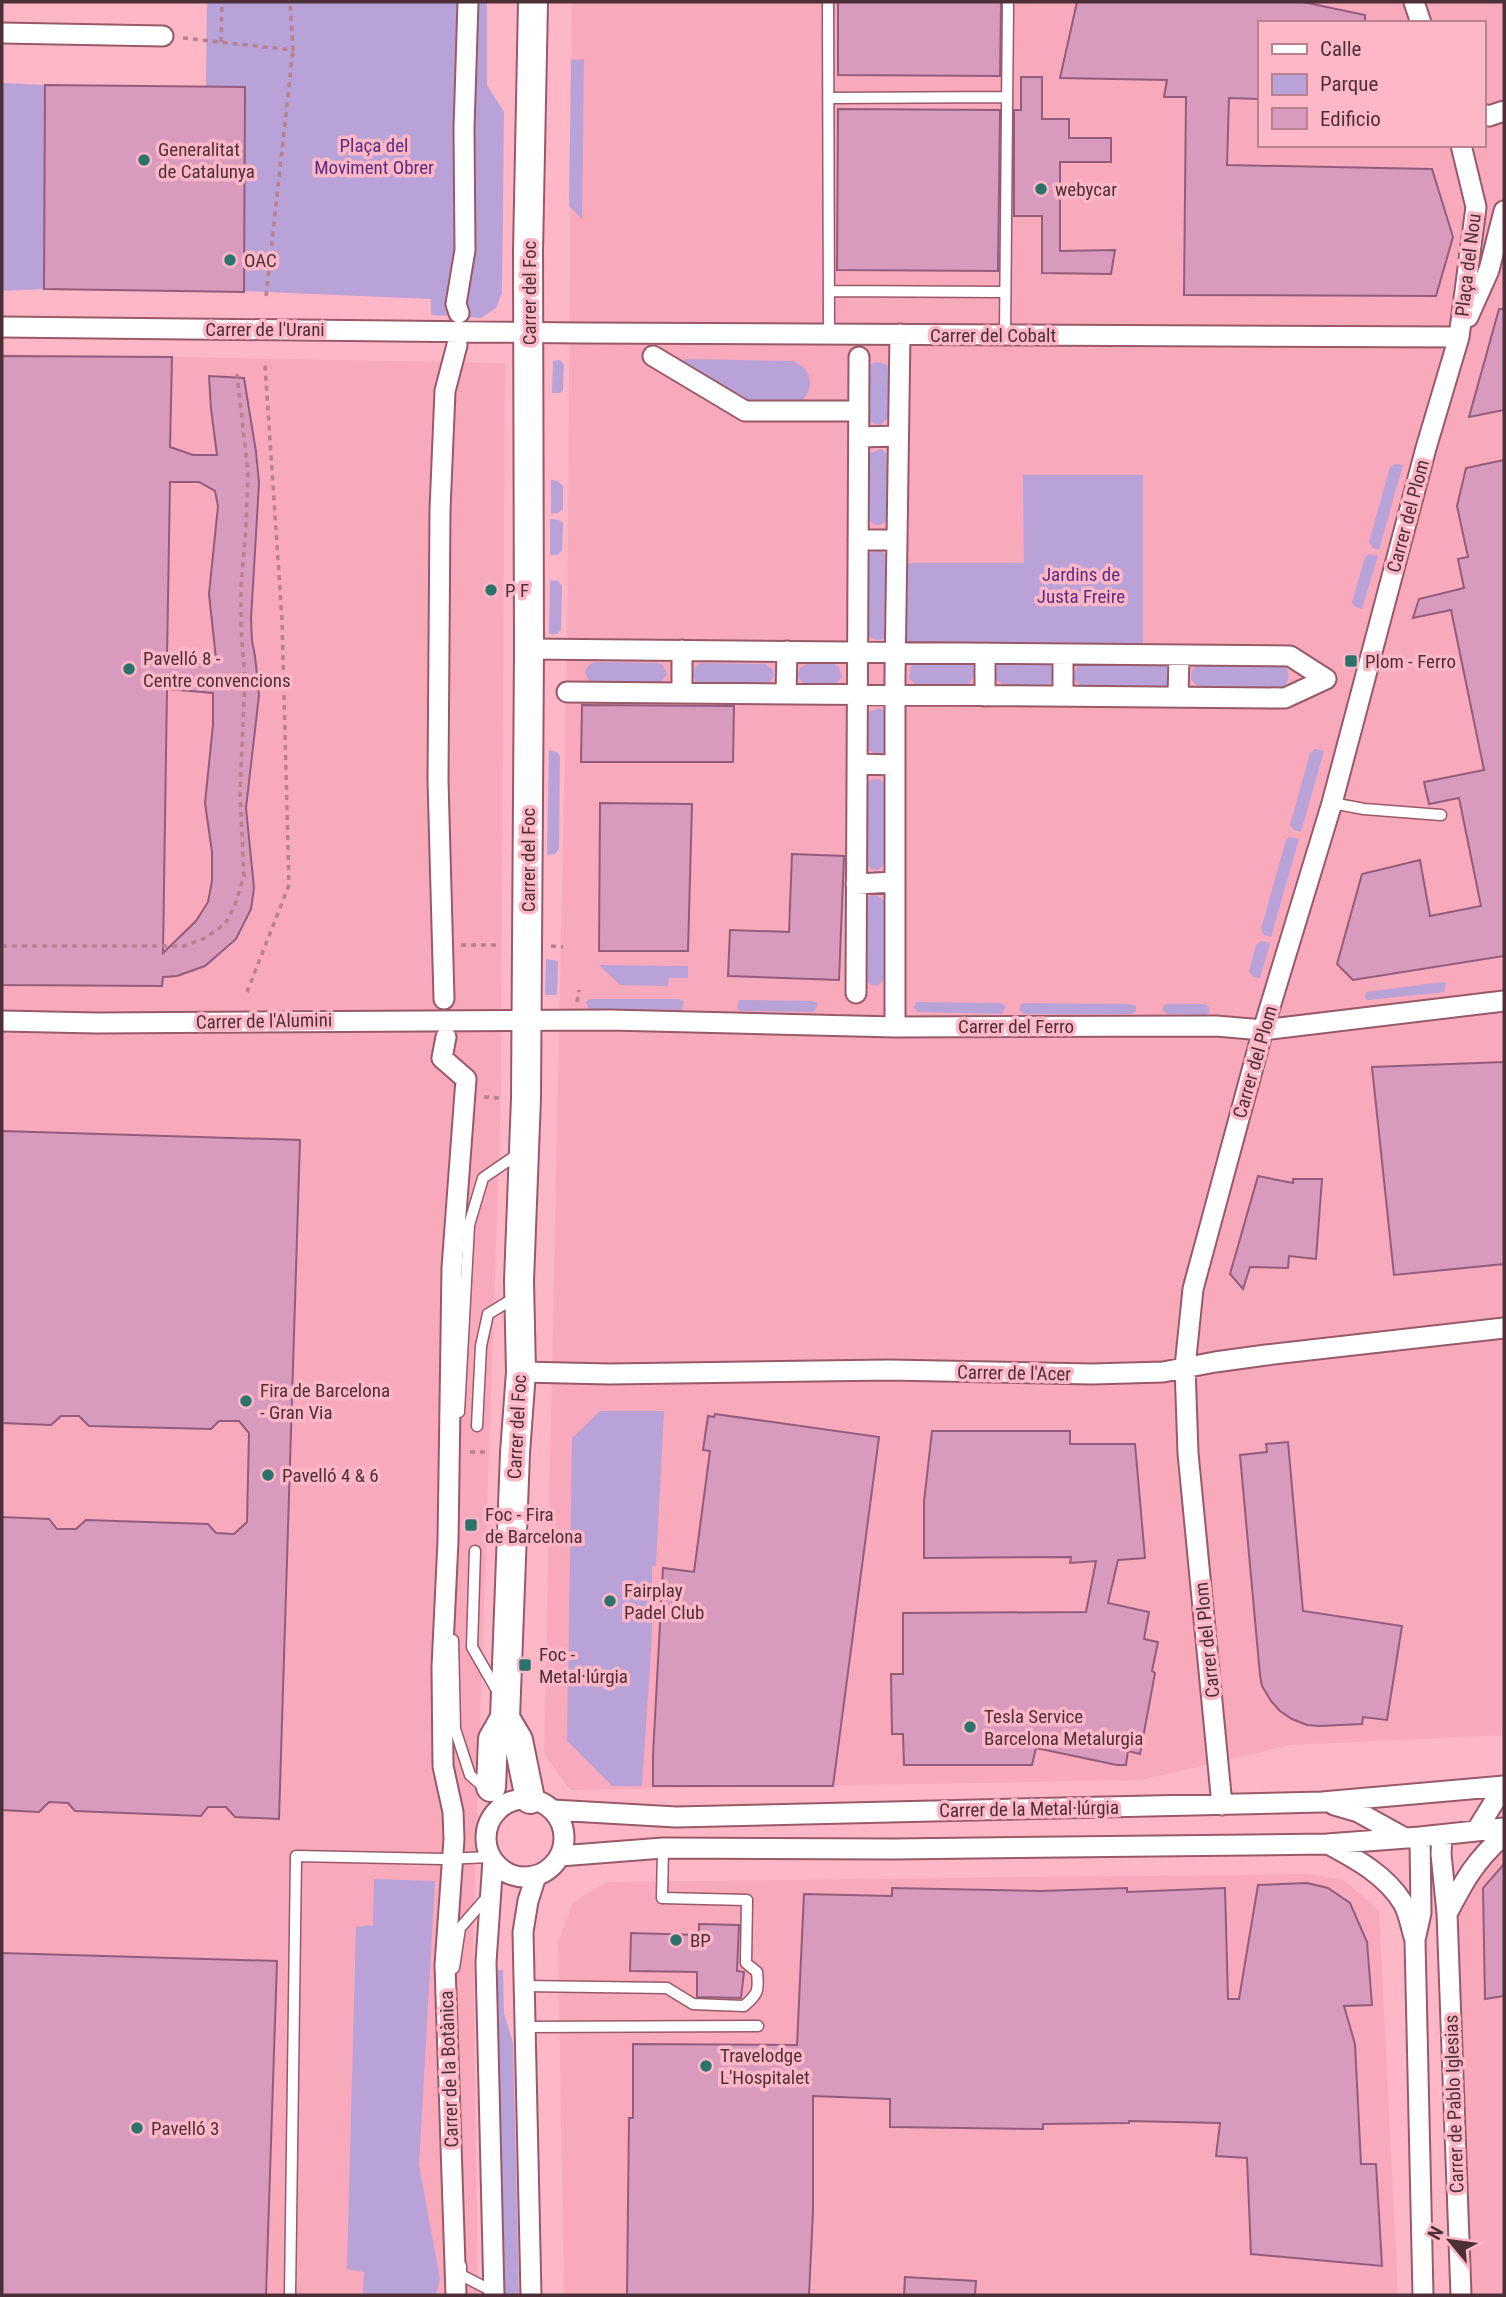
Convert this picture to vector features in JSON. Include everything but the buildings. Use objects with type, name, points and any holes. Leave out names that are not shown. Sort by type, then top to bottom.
[{"type":"street","points":[[457,309],[465,250],[467,2]]},
{"type":"street","name":"Carrer del Foc","points":[[493,1816],[493,1739],[505,1712],[515,1453],[521,1372],[519,1295],[526,1021],[528,331],[533,2]]},
{"type":"street","points":[[1414,2],[1420,21]]},
{"type":"street","points":[[1421,21],[1422,2]]},
{"type":"street","points":[[2,33],[163,36]]},
{"type":"street","points":[[1485,115],[1504,111]]},
{"type":"street","name":"Plaça del Nou","points":[[1458,337],[1476,207],[1461,147]]},
{"type":"street","name":"Plaça del Nou","points":[[1458,337],[1489,270],[1504,211]]},
{"type":"street","name":"Carrer de l'Urani","points":[[2,327],[528,331]]},
{"type":"street","name":"Carrer del Cobalt","points":[[528,331],[1458,337]]},
{"type":"street","points":[[895,1027],[895,652],[900,334]]},
{"type":"street","name":"Carrer del Plom","points":[[1222,1805],[1188,1453],[1185,1367],[1193,1289],[1263,1030],[1332,803],[1458,337]]},
{"type":"street","points":[[444,997],[438,780],[440,510],[445,391],[456,350]]},
{"type":"street","points":[[653,356],[744,411],[859,411]]},
{"type":"street","points":[[856,993],[859,357]]},
{"type":"street","points":[[859,437],[898,436]]},
{"type":"street","points":[[858,540],[897,540]]},
{"type":"street","points":[[529,649],[1290,656],[1326,679],[1285,698],[566,692]]},
{"type":"street","points":[[682,650],[682,693]]},
{"type":"street","points":[[786,694],[788,651]]},
{"type":"street","points":[[985,653],[985,696]]},
{"type":"street","points":[[1063,654],[1063,696]]},
{"type":"street","points":[[1178,697],[1179,655]]},
{"type":"street","points":[[857,764],[895,765]]},
{"type":"street","points":[[856,884],[895,882]]},
{"type":"street","name":"Carrer del Ferro","points":[[526,1021],[610,1020],[895,1027],[1216,1026],[1263,1030],[1504,1001]]},
{"type":"street","name":"Carrer de l'Alumini","points":[[2,1021],[526,1021]]},
{"type":"street","points":[[446,1037],[442,1058],[466,1079],[452,1268],[448,1541],[442,1667],[443,1766],[453,1812],[453,1851]]},
{"type":"street","name":"Carrer de l'Acer","points":[[521,1372],[1163,1372],[1266,1355],[1504,1328]]},
{"type":"street","name":"Carrer del Foc","points":[[505,1712],[542,1804]]},
{"type":"street","points":[[1476,1831],[1504,1786]]},
{"type":"street","name":"Carrer de la Metal·lúrgia","points":[[542,1804],[676,1817],[1322,1802],[1504,1786]]},
{"type":"street","points":[[513,1801],[542,1804],[560,1820],[564,1844],[560,1856],[554,1865],[536,1876],[512,1875],[492,1859],[486,1844],[487,1829],[493,1816],[505,1804],[513,1801]]},
{"type":"street","points":[[1322,1802],[1358,1812],[1413,1838]]},
{"type":"street","name":"Carrer de la Metal·lúrgia","points":[[560,1856],[663,1848],[894,1849],[1327,1844],[1413,1838],[1442,1844],[1476,1831],[1504,1828]]},
{"type":"street","name":"Carrer de Pablo Iglesias","points":[[1447,1913],[1468,1873],[1504,1835]]},
{"type":"street","name":"Carrer de Pablo Iglesias","points":[[1413,1838],[1421,1913],[1415,1940],[1423,2295]]},
{"type":"street","name":"Carrer de Pablo Iglesias","points":[[1327,1844],[1360,1861],[1386,1883],[1404,1904],[1415,1940]]},
{"type":"street","name":"Carrer de Pablo Iglesias","points":[[1442,1844],[1461,2295]]},
{"type":"street","name":"Carrer de la Botànica","points":[[453,1851],[445,1965],[456,2295]]},
{"type":"street","name":"Carrer de la Botànica","points":[[492,1859],[486,1962],[494,2294]]},
{"type":"street","points":[[531,2295],[523,1932],[528,1901],[536,1876]]},
{"type":"lane","points":[[828,2],[829,334]]},
{"type":"lane","points":[[1005,335],[1008,2]]},
{"type":"lane","points":[[829,97],[1007,97]]},
{"type":"lane","points":[[830,291],[1005,292]]},
{"type":"lane","points":[[1332,803],[1364,809],[1441,815]]},
{"type":"lane","points":[[491,1790],[470,1775],[455,1729],[452,1648],[462,1327],[469,1225],[483,1178],[524,1149]]},
{"type":"lane","points":[[477,1426],[481,1346],[488,1314],[519,1295]]},
{"type":"lane","points":[[475,1551],[472,1647],[505,1712]]},
{"type":"lane","points":[[524,1986],[667,1988],[693,2004],[718,2006],[744,2006],[754,1997],[759,1989],[757,1972],[746,1963],[747,1900],[662,1898],[663,1848]]},
{"type":"lane","points":[[290,2295],[296,1856],[453,1851],[492,1859]]},
{"type":"lane","points":[[491,1893],[460,1928],[454,1964],[461,2275],[494,2294]]},
{"type":"lane","points":[[525,2027],[758,2026]]},
{"type":"path","points":[[220,42],[222,2]]},
{"type":"path","points":[[266,296],[293,50],[290,2]]},
{"type":"path","points":[[163,36],[293,50]]},
{"type":"path","points":[[247,992],[289,885],[282,620],[265,365]]},
{"type":"path","points":[[2,947],[184,946],[205,938],[225,925],[235,905],[244,876],[240,792],[245,679],[240,586],[248,473],[237,374]]},
{"type":"path","points":[[455,944],[496,945]]},
{"type":"path","points":[[549,946],[563,947]]},
{"type":"path","points":[[577,1004],[579,990]]},
{"type":"shaded area","points":[[572,2],[1504,2],[1504,1735],[1291,1745],[1140,1780],[570,1790],[544,1754],[567,649]]},
{"type":"shaded area","name":"Fira de Barcelona - Gran Via","points":[[2,354],[505,363],[501,1093],[473,1936],[478,2295],[2,2295]]},
{"type":"shaded area","points":[[1504,1839],[1504,2295],[1461,2295],[1447,1913]]},
{"type":"shaded area","points":[[1307,1874],[1344,1880],[1379,1911],[1398,2295],[564,2295],[558,1942],[573,1902],[607,1882]]},
{"type":"green space","name":"Plaça del Moviment Obrer","points":[[207,2],[487,2],[487,85],[504,112],[502,293],[496,308],[481,318],[431,315],[431,299],[242,291],[244,87],[206,86]]},
{"type":"green space","points":[[584,59],[582,219],[569,206],[571,60]]},
{"type":"green space","points":[[2,83],[45,85],[44,289],[2,291]]},
{"type":"green space","points":[[686,359],[794,361],[805,369],[810,384],[803,400],[792,405],[751,405],[681,362]]},
{"type":"green space","points":[[560,360],[564,365],[563,390],[560,393],[552,393],[553,361]]},
{"type":"green space","points":[[875,362],[886,364],[891,370],[891,414],[881,425],[867,419],[869,366]]},
{"type":"green space","points":[[881,449],[891,457],[892,515],[878,525],[871,522],[866,514],[867,459],[870,453]]},
{"type":"green space","points":[[1395,464],[1403,465],[1379,550],[1373,548],[1369,542],[1390,467]]},
{"type":"green space","name":"Jardins de Justa Freire","points":[[1023,475],[1143,475],[1143,648],[906,646],[908,563],[1024,563]]},
{"type":"green space","points":[[551,480],[558,481],[563,486],[563,509],[551,514]]},
{"type":"green space","points":[[550,519],[563,523],[562,551],[557,555],[550,555]]},
{"type":"green space","points":[[876,550],[891,559],[886,637],[878,640],[867,635],[866,560],[870,553]]},
{"type":"green space","points":[[1369,554],[1378,556],[1362,609],[1355,607],[1352,602],[1365,557]]},
{"type":"green space","points":[[550,580],[558,581],[562,586],[561,630],[557,634],[549,634]]},
{"type":"green space","points":[[965,659],[971,663],[976,674],[966,687],[919,687],[909,679],[911,666],[918,660]]},
{"type":"green space","points":[[1005,660],[1044,661],[1051,665],[1054,676],[1044,689],[1006,687],[995,679],[997,668]]},
{"type":"green space","points":[[1083,661],[1162,662],[1169,666],[1172,678],[1162,690],[1084,689],[1074,680],[1076,669]]},
{"type":"green space","points":[[1200,661],[1278,662],[1286,666],[1289,678],[1279,691],[1201,689],[1191,680],[1193,669]]},
{"type":"green space","points":[[594,662],[658,663],[663,665],[667,674],[659,685],[594,684],[585,673],[588,666]]},
{"type":"green space","points":[[701,663],[765,664],[773,670],[774,676],[766,686],[702,685],[696,683],[693,674],[695,667]]},
{"type":"green space","points":[[807,664],[834,664],[839,667],[842,677],[835,685],[808,685],[800,680],[798,675],[800,668]]},
{"type":"green space","points":[[880,708],[889,716],[887,746],[881,754],[866,748],[865,718],[868,712]]},
{"type":"green space","points":[[1315,749],[1324,751],[1301,832],[1290,825],[1310,753]]},
{"type":"green space","points":[[549,750],[560,756],[559,849],[555,854],[547,855]]},
{"type":"green space","points":[[879,779],[889,788],[889,859],[878,870],[865,864],[864,788],[868,781]]},
{"type":"green space","points":[[1289,837],[1299,839],[1271,937],[1264,935],[1261,929]]},
{"type":"green space","points":[[873,895],[888,904],[888,976],[877,986],[864,980],[862,904],[867,897]]},
{"type":"green space","points":[[1261,941],[1270,943],[1260,978],[1253,977],[1249,971],[1256,945]]},
{"type":"green space","points":[[546,959],[558,961],[557,995],[545,995]]},
{"type":"green space","points":[[599,965],[688,966],[688,978],[669,978],[668,986],[620,985]]},
{"type":"green space","points":[[1446,983],[1444,992],[1367,1000],[1365,998],[1366,992]]},
{"type":"green space","points":[[589,999],[684,1001],[682,1010],[589,1009],[586,1002]]},
{"type":"green space","points":[[739,1000],[818,1003],[814,1012],[740,1011],[737,1008]]},
{"type":"green space","points":[[916,1002],[1000,1003],[1006,1006],[1002,1014],[918,1012],[914,1008]]},
{"type":"green space","points":[[1021,1004],[1129,1004],[1136,1006],[1136,1011],[1132,1014],[1024,1014],[1019,1010]]},
{"type":"green space","points":[[1205,1004],[1209,1007],[1209,1013],[1167,1014],[1162,1010],[1164,1005]]},
{"type":"green space","name":"Fairplay Padel Club","points":[[600,1411],[664,1411],[656,1566],[652,1566],[652,1635],[642,1786],[612,1786],[567,1741],[572,1438]]},
{"type":"green space","points":[[374,1879],[435,1881],[419,2165],[440,2279],[436,2295],[363,2295],[364,2272],[347,2269],[356,1927],[373,1925]]},
{"type":"green space","points":[[497,1970],[503,1970],[504,2013],[513,2043],[519,2295],[505,2295]]},
{"type":"place","name":"Generalitat de Catalunya","points":[[144,160]]},
{"type":"place","name":"webycar","points":[[1041,189]]},
{"type":"place","name":"OAC","points":[[230,260]]},
{"type":"place","name":"P F","points":[[491,590]]},
{"type":"place","name":"Plom - Ferro","points":[[1351,661]]},
{"type":"place","name":"Pavelló 8 - Centre convencions","points":[[129,669]]},
{"type":"place","name":"Fira de Barcelona - Gran Via","points":[[246,1401]]},
{"type":"place","name":"Pavelló 4 & 6","points":[[268,1475]]},
{"type":"place","name":"Foc - Fira de Barcelona","points":[[471,1525]]},
{"type":"place","name":"Fairplay Padel Club","points":[[610,1601]]},
{"type":"place","name":"Foc - Metal·lúrgia","points":[[525,1665]]},
{"type":"place","name":"Tesla Service Barcelona Metalurgia","points":[[970,1727]]},
{"type":"place","name":"BP","points":[[676,1940]]},
{"type":"place","name":"Travelodge L'Hospitalet","points":[[706,2066]]},
{"type":"place","name":"Pavelló 3","points":[[137,2128]]}]
